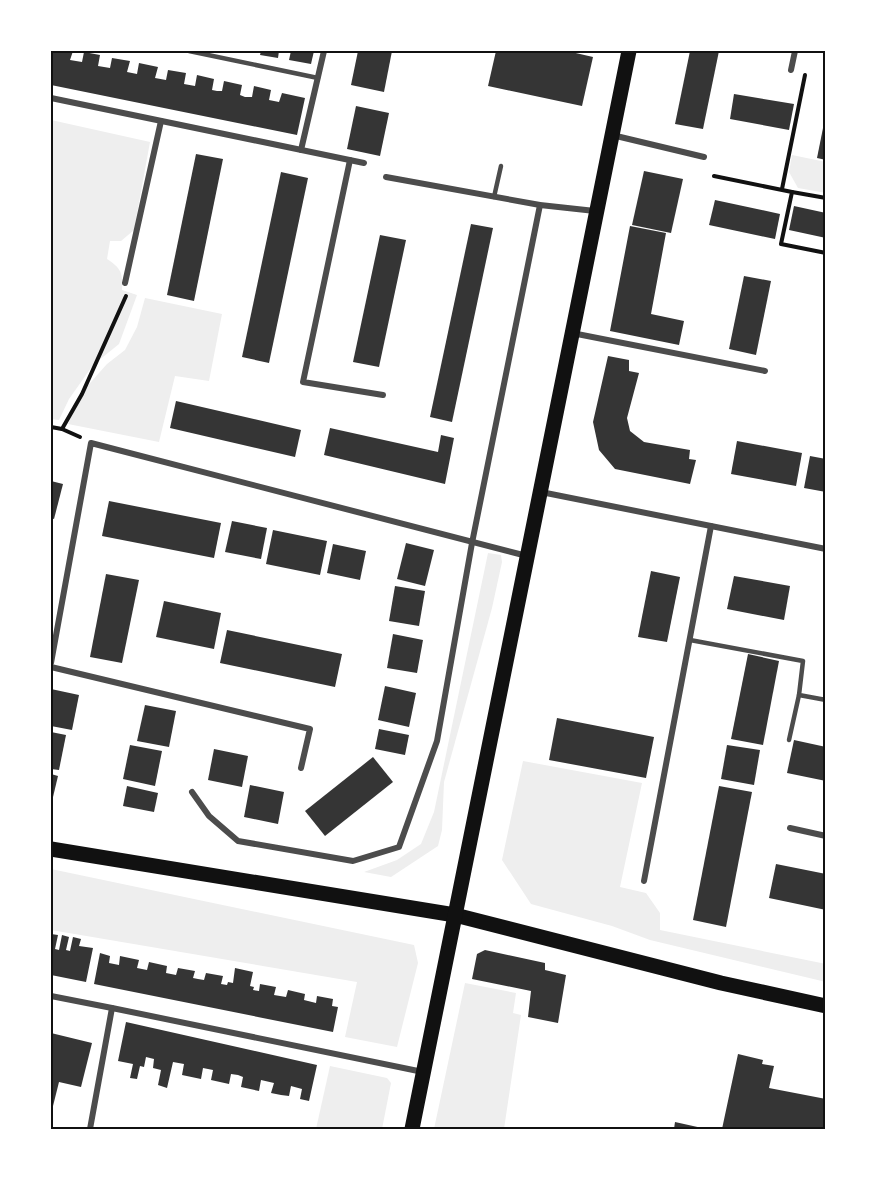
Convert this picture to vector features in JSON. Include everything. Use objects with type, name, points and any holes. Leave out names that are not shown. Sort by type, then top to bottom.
[{"type":"main road","points":[[412,1129],[629,51]]},
{"type":"main road","points":[[51,849],[455,915],[722,983],[826,1006]]},
{"type":"street","points":[[301,150],[324,51]]},
{"type":"street","points":[[792,70],[795,51]]},
{"type":"street","points":[[51,98],[364,163]]},
{"type":"street","points":[[126,283],[161,121]]},
{"type":"street","points":[[612,135],[704,157]]},
{"type":"street","points":[[350,160],[303,382],[383,395]]},
{"type":"street","points":[[386,177],[540,205],[597,211]]},
{"type":"street","points":[[192,792],[209,816],[238,841],[353,861],[399,847],[437,741],[472,543],[540,205]]},
{"type":"street","points":[[572,333],[765,371]]},
{"type":"street","points":[[301,768],[310,729],[51,665],[91,442],[527,557]]},
{"type":"street","points":[[540,492],[826,549]]},
{"type":"street","points":[[644,881],[711,526]]},
{"type":"street","points":[[790,828],[826,836]]},
{"type":"street","points":[[51,996],[423,1072]]},
{"type":"street","points":[[90,1129],[112,1008]]},
{"type":"lane","points":[[189,51],[318,78]]},
{"type":"lane","points":[[494,197],[501,166]]},
{"type":"lane","points":[[690,640],[803,661],[799,695],[789,740]]},
{"type":"lane","points":[[799,695],[826,700]]},
{"type":"path","points":[[782,189],[806,73]]},
{"type":"path","points":[[714,176],[826,198]]},
{"type":"path","points":[[792,192],[781,244],[826,253]]},
{"type":"path","points":[[62,429],[116,320],[127,293],[126,283]]},
{"type":"path","points":[[51,427],[62,429],[91,442]]},
{"type":"shaded area","points":[[51,120],[150,142],[134,230],[121,241],[110,241],[107,259],[120,271],[122,290],[137,295],[119,344],[93,365],[69,399],[59,420],[51,419]]},
{"type":"shaded area","points":[[792,155],[826,162],[826,193],[798,188],[789,172]]},
{"type":"shaded area","points":[[145,298],[222,314],[209,381],[175,376],[159,442],[68,424],[83,391],[107,364],[125,350],[137,327]]},
{"type":"shaded area","points":[[488,553],[501,555],[502,562],[492,608],[444,782],[442,830],[438,846],[391,877],[364,872],[397,860],[421,844],[434,812]]},
{"type":"shaded area","points":[[523,761],[642,783],[620,887],[646,893],[660,913],[660,930],[826,964],[826,982],[650,940],[612,926],[531,904],[502,860]]},
{"type":"shaded area","points":[[51,869],[414,945],[418,963],[397,1047],[345,1037],[357,982],[51,930]]},
{"type":"shaded area","points":[[465,983],[516,993],[513,1013],[521,1015],[504,1129],[434,1129]]},
{"type":"shaded area","points":[[330,1066],[387,1078],[391,1083],[382,1129],[316,1129]]},
{"type":"building","points":[[53,51],[73,51],[70,60],[82,62],[84,52],[100,55],[98,66],[110,68],[112,58],[130,61],[127,72],[137,74],[139,63],[158,67],[155,78],[166,80],[168,70],[186,73],[184,84],[195,86],[197,75],[214,79],[212,90],[217,91],[222,91],[224,81],[242,85],[240,95],[245,97],[252,97],[254,86],[271,90],[269,100],[279,102],[282,93],[305,98],[297,135],[51,85]]},
{"type":"building","points":[[261,51],[279,51],[278,58],[260,55]]},
{"type":"building","points":[[291,51],[314,51],[311,64],[289,60]]},
{"type":"building","points":[[358,51],[392,51],[384,92],[351,85]]},
{"type":"building","points":[[496,51],[567,51],[593,57],[582,106],[488,86]]},
{"type":"building","points":[[690,51],[719,51],[703,129],[675,124]]},
{"type":"building","points":[[734,94],[794,104],[789,130],[730,119]]},
{"type":"building","points":[[356,106],[389,113],[380,156],[347,149]]},
{"type":"building","points":[[826,118],[826,160],[817,158]]},
{"type":"building","points":[[196,154],[223,159],[194,301],[167,295]]},
{"type":"building","points":[[644,171],[683,179],[671,233],[632,225]]},
{"type":"building","points":[[281,172],[308,178],[269,363],[242,357]]},
{"type":"building","points":[[715,200],[780,214],[775,239],[709,225]]},
{"type":"building","points":[[794,206],[826,213],[826,238],[789,230]]},
{"type":"building","points":[[471,224],[493,228],[452,422],[430,417]]},
{"type":"building","points":[[630,226],[666,233],[651,314],[684,321],[679,345],[610,331]]},
{"type":"building","points":[[380,235],[406,240],[379,367],[353,362]]},
{"type":"building","points":[[744,276],[771,281],[756,355],[729,349]]},
{"type":"building","points":[[608,356],[629,360],[629,371],[639,373],[627,418],[630,431],[644,442],[690,450],[689,459],[696,460],[690,484],[615,469],[599,450],[593,422]]},
{"type":"building","points":[[176,401],[301,430],[295,457],[170,428]]},
{"type":"building","points":[[330,428],[438,452],[441,435],[454,438],[445,484],[324,455]]},
{"type":"building","points":[[737,441],[802,453],[796,486],[731,474]]},
{"type":"building","points":[[810,456],[826,459],[826,492],[804,488]]},
{"type":"building","points":[[51,481],[63,484],[54,519],[51,518]]},
{"type":"building","points":[[109,501],[221,523],[214,558],[102,536]]},
{"type":"building","points":[[232,521],[267,528],[261,559],[225,552]]},
{"type":"building","points":[[273,530],[327,541],[320,575],[266,564]]},
{"type":"building","points":[[406,543],[434,550],[425,586],[397,579]]},
{"type":"building","points":[[333,544],[366,551],[360,580],[327,573]]},
{"type":"building","points":[[651,571],[680,577],[667,642],[638,637]]},
{"type":"building","points":[[106,574],[139,580],[122,663],[90,657]]},
{"type":"building","points":[[734,576],[790,586],[784,620],[727,609]]},
{"type":"building","points":[[395,586],[425,591],[419,626],[389,621]]},
{"type":"building","points":[[164,601],[221,613],[214,649],[156,637]]},
{"type":"building","points":[[227,630],[342,654],[335,687],[220,663]]},
{"type":"building","points":[[393,634],[423,640],[417,673],[387,668]]},
{"type":"building","points":[[748,654],[779,661],[763,745],[731,739]]},
{"type":"building","points":[[385,686],[416,693],[409,727],[378,720]]},
{"type":"building","points":[[51,689],[79,695],[72,730],[51,726]]},
{"type":"building","points":[[145,705],[176,711],[169,747],[137,741]]},
{"type":"building","points":[[557,718],[654,737],[646,778],[549,760]]},
{"type":"building","points":[[379,729],[409,735],[405,755],[375,749]]},
{"type":"building","points":[[51,732],[66,735],[59,770],[51,769]]},
{"type":"building","points":[[794,740],[826,747],[826,781],[787,773]]},
{"type":"building","points":[[130,745],[162,751],[155,786],[123,779]]},
{"type":"building","points":[[727,745],[760,750],[754,785],[721,779]]},
{"type":"building","points":[[214,749],[248,756],[242,787],[208,780]]},
{"type":"building","points":[[373,757],[393,782],[325,836],[305,811]]},
{"type":"building","points":[[51,774],[58,776],[53,797],[51,797]]},
{"type":"building","points":[[250,785],[284,792],[278,824],[244,817]]},
{"type":"building","points":[[127,786],[158,793],[154,812],[123,806]]},
{"type":"building","points":[[719,786],[752,792],[726,927],[693,920]]},
{"type":"building","points":[[776,864],[826,874],[826,910],[769,898]]},
{"type":"building","points":[[51,934],[58,935],[55,949],[59,950],[62,935],[69,937],[66,950],[70,951],[73,937],[81,939],[79,946],[93,948],[86,982],[51,975]]},
{"type":"building","points":[[485,950],[545,963],[545,970],[566,975],[558,1023],[528,1017],[531,991],[472,979],[477,954]]},
{"type":"building","points":[[100,953],[110,956],[109,963],[119,965],[120,956],[139,960],[137,968],[147,970],[149,962],[167,966],[166,973],[176,975],[178,968],[195,971],[193,978],[198,979],[204,980],[206,973],[223,976],[221,984],[227,985],[228,982],[233,983],[235,968],[253,972],[250,986],[254,987],[253,990],[259,991],[260,984],[276,987],[274,995],[286,997],[288,990],[305,994],[304,1000],[316,1003],[317,996],[333,999],[332,1006],[338,1007],[333,1032],[94,984]]},
{"type":"building","points":[[126,1022],[317,1065],[309,1101],[300,1099],[302,1089],[291,1086],[289,1096],[271,1093],[274,1083],[261,1080],[259,1091],[241,1087],[243,1077],[238,1075],[231,1074],[229,1084],[211,1080],[213,1070],[203,1068],[201,1079],[182,1075],[184,1064],[173,1062],[167,1088],[158,1085],[161,1070],[153,1068],[154,1059],[146,1057],[144,1067],[140,1066],[137,1079],[130,1078],[133,1064],[118,1061]]},
{"type":"building","points":[[51,1033],[92,1043],[81,1087],[59,1082],[52,1110]]},
{"type":"building","points":[[738,1054],[763,1060],[762,1064],[774,1066],[769,1088],[826,1099],[826,1129],[722,1129]]},
{"type":"building","points":[[675,1122],[702,1128],[702,1129],[674,1129]]}]
